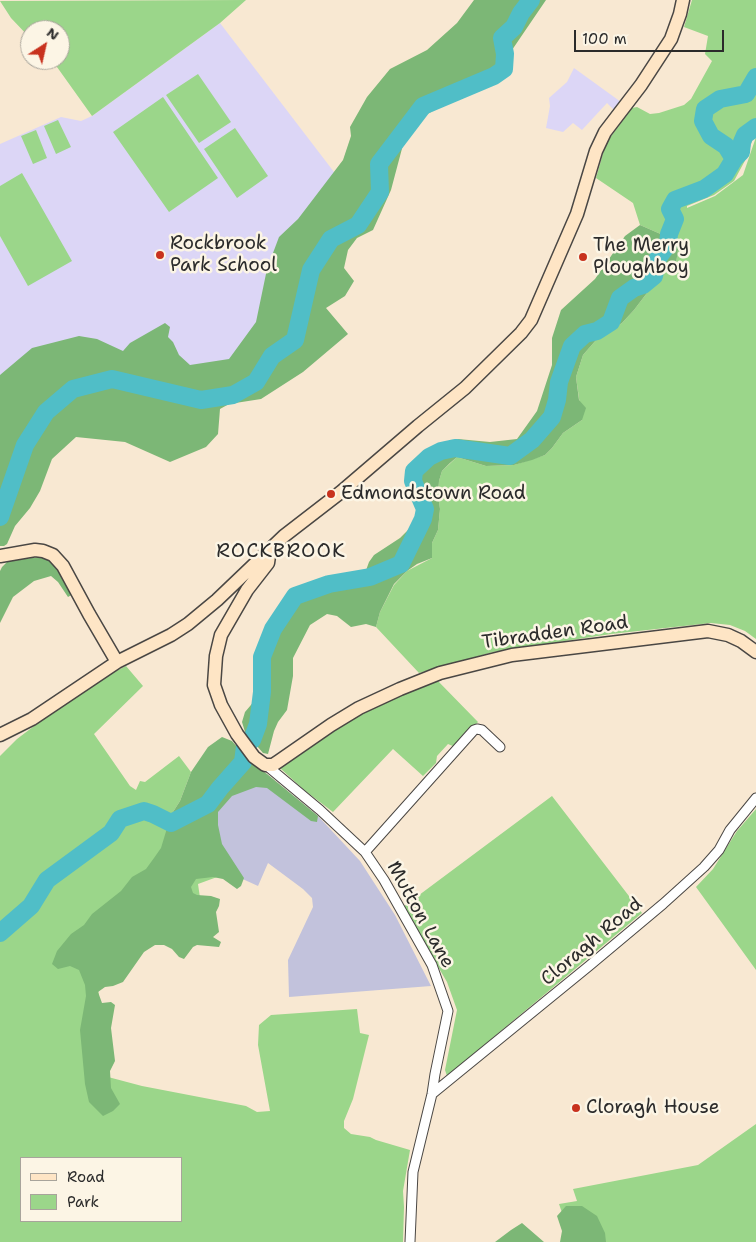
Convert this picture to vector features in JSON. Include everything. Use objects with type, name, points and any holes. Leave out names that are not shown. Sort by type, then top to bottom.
[{"type":"main road","points":[[0,735],[32,719],[117,662],[188,624],[217,600],[284,536],[341,492],[465,388],[521,333],[528,324],[549,279],[576,214],[596,150],[605,132],[642,85],[671,39],[683,0]]},
{"type":"main road","points":[[0,556],[35,550],[53,555],[63,566],[117,662]]},
{"type":"main road","points":[[266,765],[254,757],[237,734],[221,705],[214,685],[216,656],[221,634],[247,590],[268,563],[269,556],[267,551]]},
{"type":"main road","name":"Tibradden Road","points":[[266,765],[273,765],[359,708],[400,689],[440,674],[512,654],[708,631],[741,640],[756,652]]},
{"type":"street","points":[[365,852],[474,730],[482,730],[500,747]]},
{"type":"street","name":"Mutton Lane","points":[[266,765],[320,810],[365,852],[384,880],[432,965],[448,1011],[432,1094],[413,1172],[410,1242]]},
{"type":"street","name":"Cloragh Road","points":[[432,1094],[589,966],[704,867],[719,850],[730,830],[756,798]]},
{"type":"shaded area","name":"Rockbrook Park School","points":[[220,23],[334,172],[331,239],[272,356],[112,379],[0,517],[0,144],[61,117],[81,121],[92,116]]},
{"type":"shaded area","points":[[574,68],[621,102],[614,110],[607,103],[582,130],[573,123],[563,132],[546,128],[550,106],[549,98],[567,82]]},
{"type":"shaded area","points":[[243,762],[267,774],[318,816],[360,861],[395,915],[431,986],[289,997],[288,960],[313,907],[312,898],[268,863],[258,886],[181,851]]},
{"type":"green space","points":[[246,0],[220,23],[92,116],[59,70],[70,70],[70,20],[20,20],[20,27],[0,1]]},
{"type":"green space","points":[[474,0],[546,0],[512,50],[508,67],[501,80],[441,106],[416,121],[404,141],[391,190],[373,230],[357,238],[348,250],[344,268],[354,281],[345,296],[326,308],[348,334],[303,372],[261,399],[229,404],[220,409],[218,434],[206,447],[170,462],[125,442],[76,437],[52,459],[40,491],[30,508],[15,526],[7,544],[0,546],[0,375],[32,348],[79,336],[97,339],[123,351],[130,343],[165,323],[170,327],[168,337],[173,342],[179,355],[190,365],[229,359],[256,322],[267,269],[279,237],[298,219],[343,160],[351,136],[350,127],[367,97],[390,69],[427,50],[457,23]]},
{"type":"green space","points":[[692,0],[756,0],[756,133],[748,155],[734,181],[714,195],[687,206],[687,208],[715,196],[743,175],[756,137],[756,639],[745,631],[730,625],[711,623],[611,634],[493,652],[419,673],[376,627],[380,612],[394,585],[407,571],[432,558],[432,543],[438,530],[440,509],[438,495],[442,471],[457,457],[486,466],[514,465],[545,455],[563,433],[582,420],[576,377],[583,355],[597,339],[622,323],[663,272],[676,264],[679,242],[640,225],[633,203],[596,178],[606,143],[632,108],[637,107],[650,114],[684,105],[691,99],[712,61],[705,54],[708,36],[684,27]]},
{"type":"green space","points":[[198,74],[231,122],[199,143],[166,95]]},
{"type":"green space","points":[[163,97],[218,178],[169,212],[113,132]]},
{"type":"green space","points":[[58,120],[71,147],[56,154],[44,126]]},
{"type":"green space","points":[[235,128],[268,176],[237,198],[204,149]]},
{"type":"green space","points":[[36,130],[47,158],[33,164],[21,136]]},
{"type":"green space","points":[[22,173],[72,261],[28,286],[0,236],[0,186]]},
{"type":"green space","points":[[640,225],[679,242],[676,264],[663,272],[622,323],[597,339],[583,355],[576,377],[579,400],[586,408],[582,420],[563,433],[545,455],[532,460],[514,465],[486,466],[457,457],[442,471],[438,495],[440,509],[438,530],[432,543],[432,558],[417,564],[394,584],[380,612],[376,627],[366,624],[351,627],[337,616],[327,614],[310,625],[293,658],[293,676],[287,710],[274,731],[268,754],[263,753],[245,732],[242,722],[245,712],[256,699],[259,686],[266,675],[269,633],[274,618],[295,592],[307,583],[324,578],[337,577],[345,579],[365,573],[374,555],[400,538],[411,527],[422,509],[420,500],[411,489],[408,477],[415,464],[436,447],[458,439],[490,442],[517,439],[537,411],[552,365],[552,338],[561,310],[595,279],[625,236]]},
{"type":"green space","points":[[39,557],[54,562],[75,593],[68,597],[58,582],[51,576],[34,581],[13,597],[0,623],[0,571],[2,567],[8,561]]},
{"type":"green space","points":[[126,666],[143,686],[94,734],[130,786],[136,790],[140,781],[145,782],[179,756],[191,772],[180,801],[171,815],[228,873],[198,884],[206,939],[142,934],[97,977],[100,1008],[93,1073],[142,1086],[246,1106],[257,1112],[270,1111],[258,1045],[259,1025],[271,1015],[357,1009],[360,1033],[369,1035],[353,1099],[344,1121],[344,1128],[351,1134],[370,1137],[410,1150],[403,1191],[403,1242],[0,1242],[0,756],[17,739],[54,711]]},
{"type":"green space","points":[[436,679],[478,722],[455,747],[448,744],[437,756],[436,763],[423,776],[393,749],[333,812],[304,790],[280,768],[348,721]]},
{"type":"green space","points":[[222,737],[232,741],[250,762],[318,816],[317,822],[311,821],[267,788],[256,787],[232,796],[218,812],[218,825],[222,844],[244,878],[241,886],[237,889],[223,879],[213,877],[196,879],[191,887],[193,893],[197,895],[220,899],[216,912],[219,932],[213,937],[221,942],[219,947],[197,945],[193,947],[184,959],[164,945],[155,945],[144,952],[123,982],[105,987],[98,992],[102,1003],[111,1002],[115,1005],[111,1028],[115,1061],[110,1071],[111,1088],[120,1104],[113,1111],[103,1116],[89,1102],[85,1084],[80,1030],[86,996],[85,985],[79,970],[70,966],[58,969],[52,964],[57,951],[71,934],[84,925],[92,914],[121,891],[132,877],[146,869],[161,848],[171,815],[180,801],[191,772],[208,747]]},
{"type":"green space","points":[[552,796],[642,913],[447,1076],[445,1070],[457,1010],[447,982],[403,907]]},
{"type":"green space","points":[[756,809],[756,970],[696,887],[713,869],[737,831]]},
{"type":"green space","points":[[756,1124],[756,1242],[572,1242],[559,1204],[577,1201],[573,1189],[698,1165]]},
{"type":"green space","points":[[566,1206],[582,1206],[597,1216],[605,1233],[606,1242],[560,1242],[562,1231],[557,1216]]},
{"type":"green space","points":[[522,1223],[544,1242],[495,1242],[511,1230]]},
{"type":"waterway","points":[[0,517],[25,445],[46,412],[73,389],[112,379],[201,400],[233,395],[256,382],[272,356],[295,340],[311,270],[331,239],[358,225],[380,192],[379,164],[423,106],[494,76],[504,69],[505,54],[502,38],[514,27],[521,13],[531,0]]},
{"type":"waterway","points":[[734,159],[726,146],[711,136],[703,121],[705,109],[720,99],[746,94],[756,77]]},
{"type":"waterway","points":[[0,933],[31,906],[47,880],[111,833],[120,819],[144,811],[171,823],[208,804],[243,762],[245,746],[252,740],[258,724],[262,692],[262,657],[273,629],[295,596],[329,584],[370,577],[401,564],[423,519],[425,509],[413,481],[414,471],[429,457],[441,451],[455,448],[510,456],[532,440],[552,417],[557,400],[559,382],[572,346],[585,334],[597,331],[611,322],[620,298],[634,288],[643,285],[654,276],[658,258],[668,244],[669,234],[675,219],[670,209],[675,200],[704,189],[725,174],[734,159],[741,152],[745,135],[756,127]]},
{"type":"place","name":"Rockbrook Park School","points":[[160,255]]},
{"type":"place","name":"The Merry Ploughboy","points":[[583,257]]},
{"type":"place","name":"Edmondstown Road","points":[[331,494]]},
{"type":"place","name":"Cloragh House","points":[[576,1108]]},
{"type":"district","name":"ROCKBROOK","points":[[281,552]]}]
